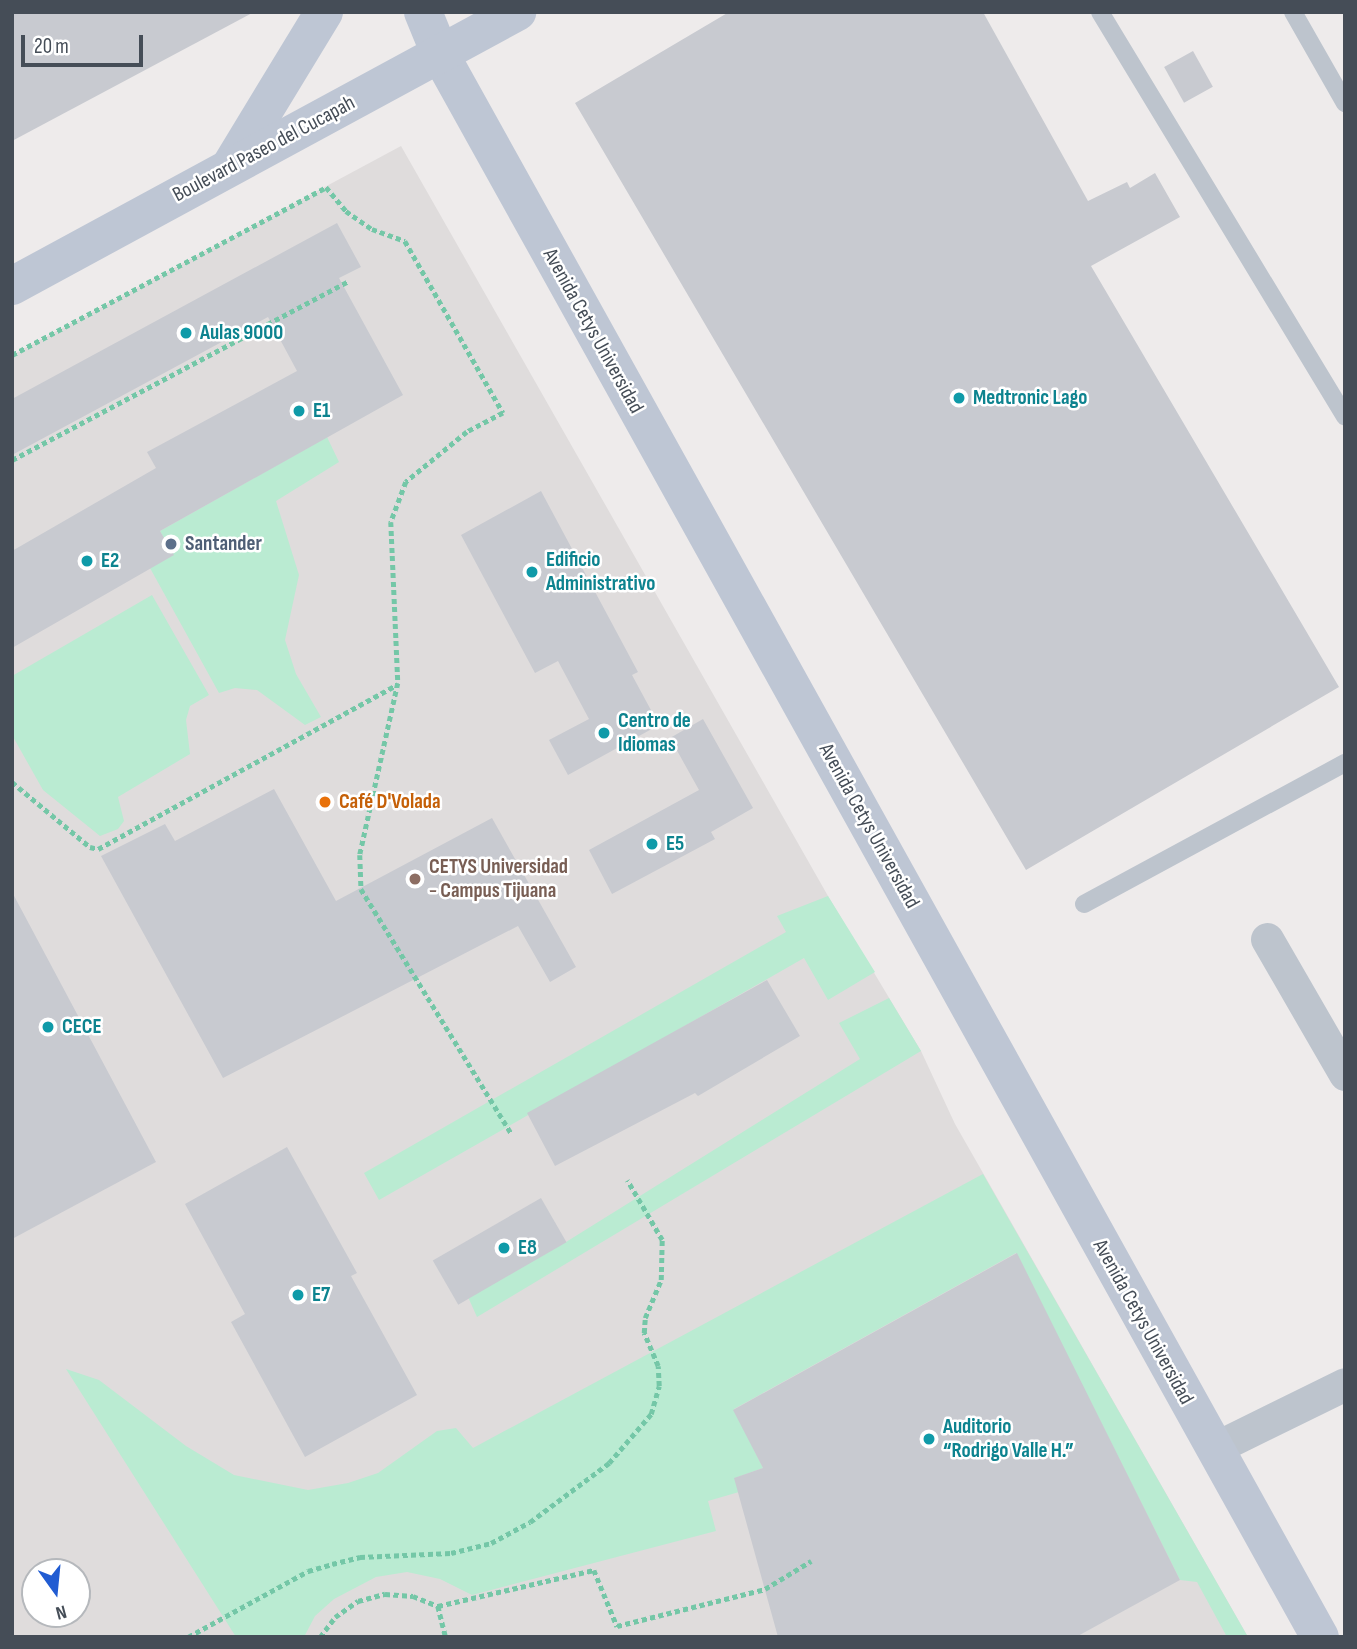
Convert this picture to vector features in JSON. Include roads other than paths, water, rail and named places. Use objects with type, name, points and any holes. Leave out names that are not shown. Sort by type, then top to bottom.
[{"type":"main road","points":[[231,165],[324,12]]},
{"type":"main road","name":"Avenida Cetys Universidad","points":[[424,12],[441,56],[1213,1449],[1320,1637]]},
{"type":"main road","name":"Boulevard Paseo del Cucapah","points":[[12,286],[231,165],[441,56],[517,12]]},
{"type":"street","points":[[1267,939],[1345,1074]]},
{"type":"street","points":[[1213,1449],[1345,1384]]},
{"type":"lane","points":[[1100,12],[1345,416]]},
{"type":"lane","points":[[1293,12],[1345,103]]},
{"type":"lane","points":[[1084,904],[1345,763]]},
{"type":"place","name":"Aulas 9000","points":[[186,333]]},
{"type":"place","name":"Medtronic Lago","points":[[959,398]]},
{"type":"place","name":"E1","points":[[299,411]]},
{"type":"place","name":"Santander","points":[[171,544]]},
{"type":"place","name":"E2","points":[[87,561]]},
{"type":"place","name":"Edificio Administrativo","points":[[532,572]]},
{"type":"place","name":"Centro de Idiomas","points":[[604,733]]},
{"type":"place","name":"Café D'Volada","points":[[325,802]]},
{"type":"place","name":"E5","points":[[652,844]]},
{"type":"place","name":"CETYS Universidad - Campus Tijuana","points":[[415,879]]},
{"type":"place","name":"CECE","points":[[48,1027]]},
{"type":"place","name":"E8","points":[[504,1248]]},
{"type":"place","name":"E7","points":[[298,1295]]},
{"type":"place","name":"Auditorio “Rodrigo Valle H.”","points":[[929,1439]]}]
